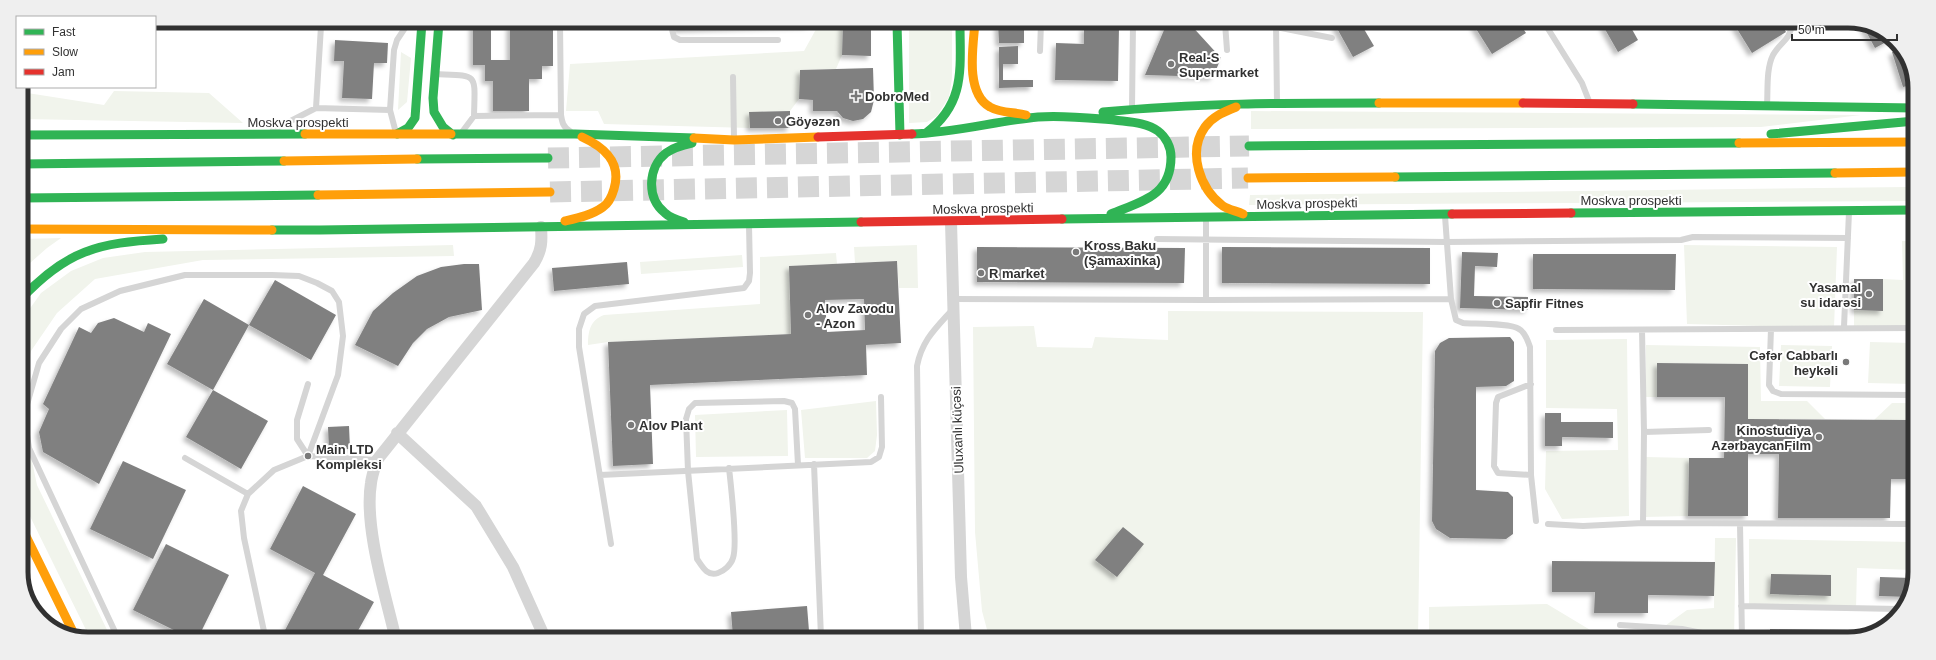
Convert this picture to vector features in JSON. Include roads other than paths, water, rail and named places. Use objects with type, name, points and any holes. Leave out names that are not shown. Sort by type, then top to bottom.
[{"type":"main road","points":[[397,134],[408,128],[414,118],[422,28]]},
{"type":"main road","points":[[439,28],[434,112],[443,127],[457,135]]},
{"type":"main road","points":[[898,28],[900,135]]},
{"type":"main road","points":[[924,134],[938,126],[944,119],[957,94],[960,28]]},
{"type":"main road","points":[[975,28],[973,75],[974,86],[979,98],[989,107],[1038,117]]},
{"type":"main road","points":[[701,226],[676,221],[666,215],[658,207],[653,196],[653,175],[664,154],[681,146],[713,140],[924,134],[1038,117],[1068,116],[1163,106],[1277,103],[1589,103],[1908,108]]},
{"type":"main road","points":[[1254,104],[1232,108],[1219,114],[1208,125],[1201,138],[1196,156],[1198,173],[1205,189],[1213,199],[1222,206],[1234,212],[1261,217]]},
{"type":"main road","points":[[1068,116],[1135,122],[1148,126],[1158,131],[1167,141],[1171,150],[1171,168],[1169,178],[1160,190],[1139,204],[1094,220]]},
{"type":"main road","points":[[1677,143],[1908,122]]},
{"type":"main road","points":[[541,227],[596,212],[607,204],[614,190],[616,175],[614,160],[608,152],[599,145],[575,134]]},
{"type":"main road","name":"Moskva prospekti","points":[[28,135],[261,136],[575,134],[713,140]]},
{"type":"main road","points":[[1249,146],[1908,142]]},
{"type":"main road","points":[[28,164],[548,158]]},
{"type":"main road","name":"Moskva prospekti","points":[[1248,178],[1908,172]]},
{"type":"main road","points":[[1867,173],[1908,177]]},
{"type":"main road","points":[[28,198],[550,192]]},
{"type":"main road","name":"Moskva prospekti","points":[[701,226],[1444,214],[1849,212],[1908,210]]},
{"type":"main road","points":[[28,229],[331,230],[701,226]]},
{"type":"main road","points":[[28,292],[50,269],[70,256],[94,247],[142,240],[331,230]]},
{"type":"main road","points":[[28,540],[72,629]]},
{"type":"street","name":"Uluxanlı küçəsi","points":[[950,222],[961,577],[966,632]]},
{"type":"street","points":[[394,632],[372,531],[369,502],[371,482],[377,460],[534,263],[541,248],[541,227]]},
{"type":"street","points":[[397,433],[476,506],[513,567],[542,632]]},
{"type":"lane","points":[[316,108],[321,28]]},
{"type":"lane","points":[[397,134],[390,110],[394,50],[397,40],[405,28]]},
{"type":"lane","points":[[560,28],[561,115],[562,122],[566,129],[575,134]]},
{"type":"lane","points":[[671,28],[674,37],[680,40],[778,40]]},
{"type":"lane","points":[[1040,51],[1041,28]]},
{"type":"lane","points":[[1132,109],[1133,28]]},
{"type":"lane","points":[[1225,28],[1227,50]]},
{"type":"lane","points":[[1276,28],[1277,103]]},
{"type":"lane","points":[[1289,28],[1332,38]]},
{"type":"lane","points":[[1548,28],[1582,83],[1589,103]]},
{"type":"lane","points":[[1767,106],[1769,67],[1773,55],[1791,34],[1792,28]]},
{"type":"lane","points":[[435,74],[466,75],[472,78],[474,83],[474,116],[457,135]]},
{"type":"lane","points":[[733,77],[734,140]]},
{"type":"lane","points":[[261,136],[316,108],[390,110]]},
{"type":"lane","points":[[474,116],[561,115]]},
{"type":"lane","points":[[1844,327],[1849,212]]},
{"type":"lane","points":[[1444,214],[1452,299],[1456,320],[1463,323],[1519,328],[1526,337],[1530,347],[1531,475],[1536,521]]},
{"type":"lane","points":[[1206,218],[1206,300]]},
{"type":"lane","points":[[611,544],[578,347],[579,330],[584,314],[595,306],[744,288],[749,281],[750,273],[749,225]]},
{"type":"lane","points":[[1157,239],[1447,242],[1681,240],[1693,237],[1848,238]]},
{"type":"lane","points":[[28,401],[39,363],[61,329],[81,309],[120,291],[185,275],[299,276],[332,291],[339,302],[343,336],[338,376],[308,456]]},
{"type":"lane","points":[[921,632],[917,366],[924,342],[953,304],[1206,300],[1452,299]]},
{"type":"lane","points":[[1556,330],[1771,329],[1844,327],[1908,328]]},
{"type":"lane","points":[[1771,329],[1769,385],[1773,391],[1780,394],[1908,395]]},
{"type":"lane","points":[[1642,330],[1644,432],[1643,523]]},
{"type":"lane","points":[[308,384],[297,420],[297,439],[308,456]]},
{"type":"lane","points":[[1531,384],[1498,397],[1496,403],[1494,466],[1498,473],[1531,475]]},
{"type":"lane","points":[[600,475],[871,462],[879,457],[882,446],[882,397]]},
{"type":"lane","points":[[729,468],[734,542],[733,559],[724,571],[714,574],[705,571],[697,559],[688,471],[686,419],[689,408],[695,403],[784,401],[792,403],[795,409],[798,465]]},
{"type":"lane","points":[[1644,432],[1709,430]]},
{"type":"lane","points":[[28,441],[29,448],[115,632]]},
{"type":"lane","points":[[264,632],[244,538],[241,511],[248,494],[274,470],[308,456],[336,459],[377,460]]},
{"type":"lane","points":[[185,458],[248,494]]},
{"type":"lane","points":[[814,464],[821,632]]},
{"type":"lane","points":[[1548,524],[1583,526],[1643,523],[1908,524]]},
{"type":"lane","points":[[1740,524],[1742,632]]},
{"type":"lane","points":[[1741,606],[1895,609]]},
{"type":"lane","points":[[1620,625],[1682,628],[1700,632]]},
{"type":"tunnel","points":[[548,158],[1249,146]]},
{"type":"tunnel","points":[[550,192],[1248,178]]},
{"type":"place","name":"Real-S Supermarket","points":[[1171,64]]},
{"type":"place","name":"DobroMed","points":[[856,96]]},
{"type":"place","name":"Göyəzən","points":[[778,121]]},
{"type":"place","name":"Kross Baku (Şamaxinka)","points":[[1076,252]]},
{"type":"place","name":"R market","points":[[981,273]]},
{"type":"place","name":"Yasamal su idarəsi","points":[[1869,294]]},
{"type":"place","name":"Sapfir Fitnes","points":[[1497,303]]},
{"type":"place","name":"Alov Zavodu - Azon","points":[[808,315]]},
{"type":"place","name":"Cəfər Cabbarlı heykəli","points":[[1846,362]]},
{"type":"place","name":"Alov Plant","points":[[631,425]]},
{"type":"place","name":"Kinostudiya AzərbaycanFilm","points":[[1819,437]]},
{"type":"place","name":"Main LTD Kompleksi","points":[[308,456]]}]
